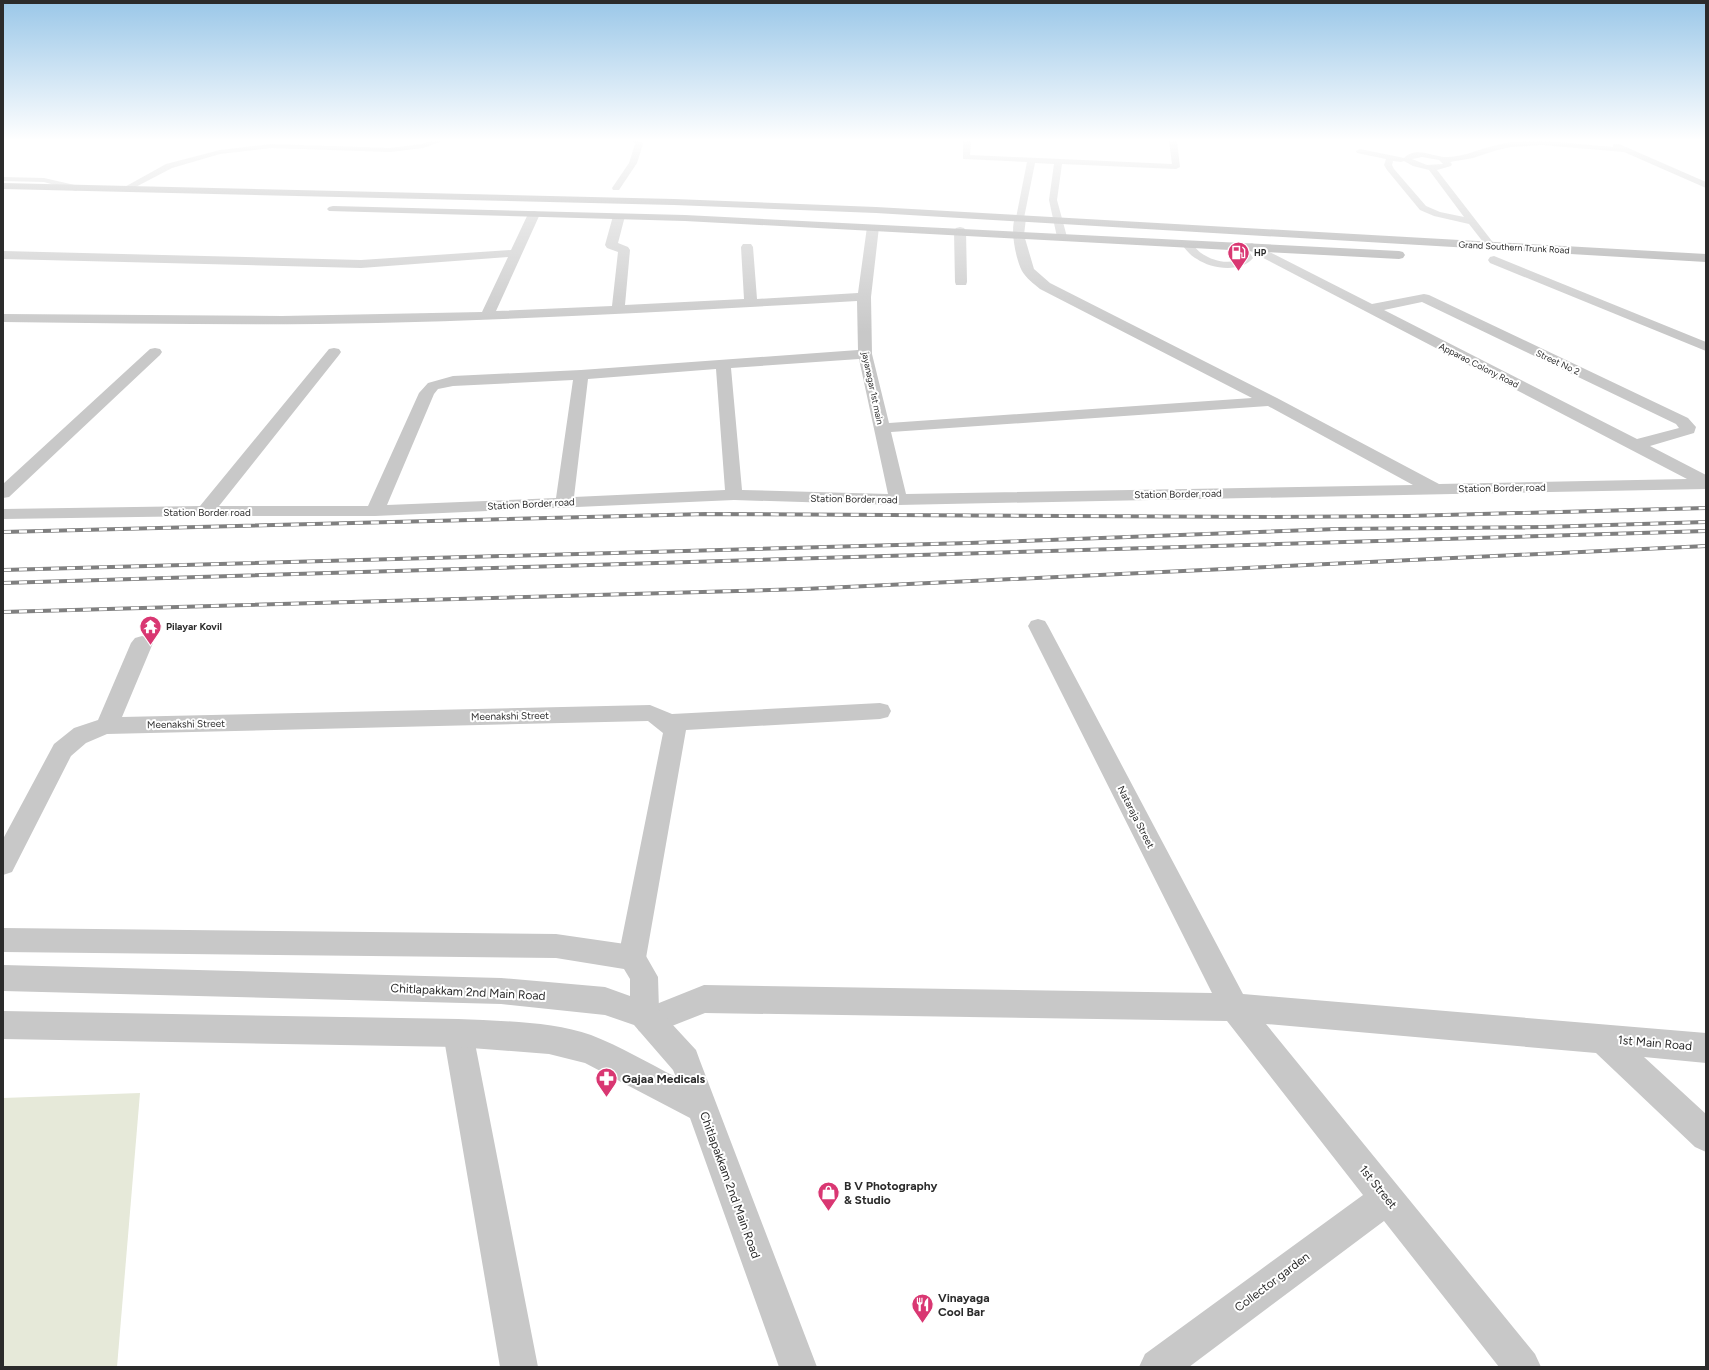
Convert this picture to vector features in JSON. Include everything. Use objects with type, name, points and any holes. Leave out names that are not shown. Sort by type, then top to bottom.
[{"type":"main road","name":"Grand Southern Trunk Road","points":[[737,205],[1058,220],[1706,258]]},
{"type":"main road","points":[[320,209],[685,218],[873,226],[1412,256]]},
{"type":"main road","name":"Grand Southern Trunk Road","points":[[1479,259],[1533,262]]},
{"type":"street","points":[[487,316],[534,214]]},
{"type":"street","points":[[618,309],[624,250],[611,245],[619,216]]},
{"type":"street","points":[[1020,218],[1018,235],[1028,270],[1045,286],[1271,401],[1434,489]]},
{"type":"street","name":"jayanagar 1st main","points":[[873,226],[864,297],[865,354],[898,500]]},
{"type":"street","points":[[960,231],[960,282]]},
{"type":"street","points":[[747,247],[751,303]]},
{"type":"street","name":"Apparao Colony Road","points":[[1247,247],[1370,308],[1706,483]]},
{"type":"street","points":[[3,254],[361,264],[516,253]]},
{"type":"street","points":[[1494,260],[1706,347]]},
{"type":"street","points":[[3,318],[350,320],[487,316],[864,297]]},
{"type":"street","name":"Street No 2","points":[[1370,308],[1424,298],[1682,421],[1688,427],[1688,430],[1684,432],[1635,445]]},
{"type":"street","points":[[3,493],[155,352]]},
{"type":"street","points":[[205,511],[334,352]]},
{"type":"street","points":[[375,512],[427,393],[433,386],[453,382],[581,375],[865,354]]},
{"type":"street","points":[[723,365],[734,495]]},
{"type":"street","points":[[564,502],[581,375]]},
{"type":"street","points":[[882,428],[1271,401]]},
{"type":"street","name":"Station Border road","points":[[3,514],[205,511],[375,512],[734,495],[898,500],[1706,483]]},
{"type":"street","name":"Nataraja Street","points":[[1038,626],[1234,1008]]},
{"type":"street","points":[[107,726],[142,643]]},
{"type":"street","points":[[668,723],[880,711]]},
{"type":"street","name":"Meenakshi Street","points":[[3,864],[62,750],[75,738],[89,730],[107,726],[650,713],[661,717],[668,723]]},
{"type":"street","points":[[646,1018],[644,976],[632,958],[674,731],[668,723]]},
{"type":"street","points":[[3,940],[556,946],[632,958]]},
{"type":"street","name":"Chitlapakkam 2nd Main Road","points":[[3,978],[501,991],[605,1001],[646,1018],[685,1061],[798,1367]]},
{"type":"street","name":"1st Main Road","points":[[646,1018],[704,999],[1234,1008],[1706,1048]]},
{"type":"street","name":"1st Street","points":[[1234,1008],[1522,1367]]},
{"type":"street","points":[[3,1025],[458,1033],[549,1040],[589,1049],[702,1107]]},
{"type":"street","points":[[458,1033],[519,1367]]},
{"type":"street","points":[[1603,1039],[1706,1136]]},
{"type":"street","name":"Collector garden","points":[[1158,1367],[1387,1198]]},
{"type":"lane","points":[[1020,218],[1022,205]]},
{"type":"lane","points":[[1054,205],[1062,237]]},
{"type":"lane","points":[[1420,205],[1423,208],[1438,214],[1470,221]]},
{"type":"lane","points":[[1458,205],[1490,245]]},
{"type":"lane","points":[[1186,244],[1200,257],[1224,264],[1238,264],[1244,262],[1248,258],[1247,247]]},
{"type":"green space","points":[[140,1093],[117,1367],[3,1367],[3,1098]]},
{"type":"railway","points":[[3,532],[706,514],[1273,517],[1408,516],[1706,508]]},
{"type":"railway","points":[[3,570],[969,543],[1337,529],[1544,527],[1706,522]]},
{"type":"railway","points":[[3,583],[1706,531]]},
{"type":"railway","points":[[3,612],[804,589],[1706,546]]},
{"type":"place","name":"HP","points":[[1238,272]]},
{"type":"place","name":"Pilayar Kovil","points":[[151,646]]},
{"type":"place","name":"Gajaa Medicals","points":[[606,1098]]},
{"type":"place","name":"B V Photography & Studio","points":[[828,1212]]},
{"type":"place","name":"Vinayaga Cool Bar","points":[[922,1324]]}]
